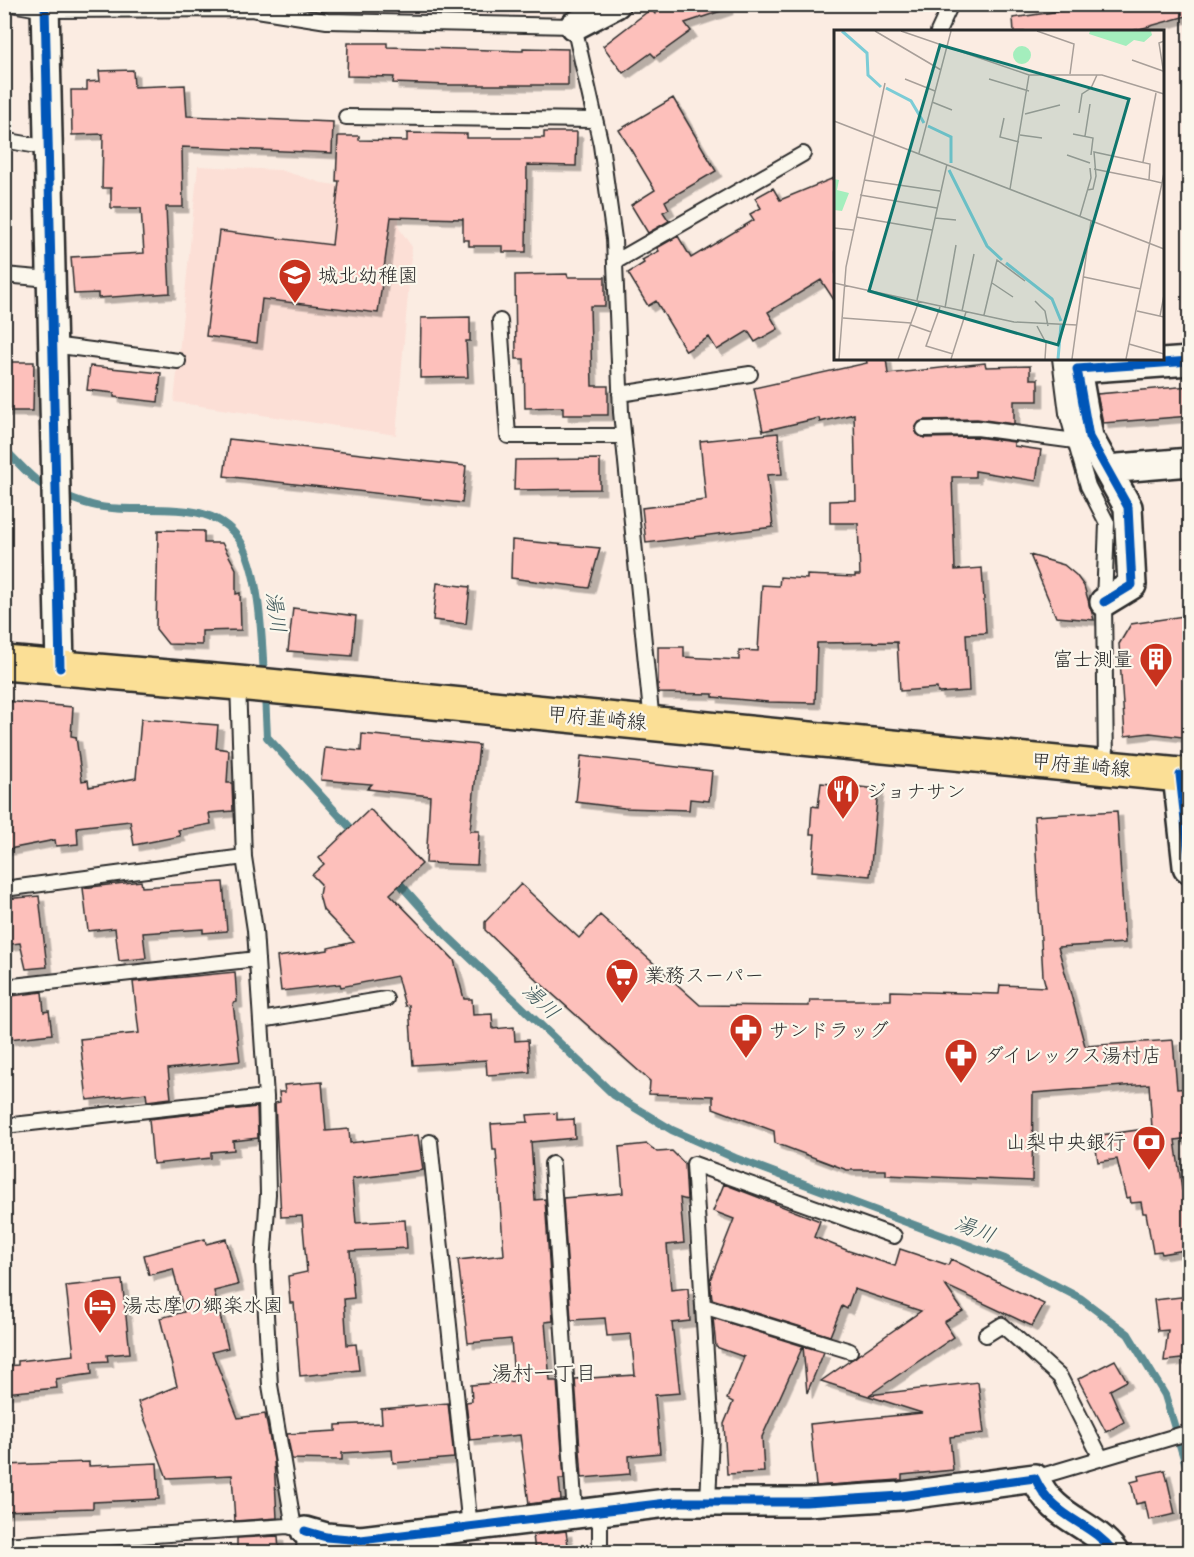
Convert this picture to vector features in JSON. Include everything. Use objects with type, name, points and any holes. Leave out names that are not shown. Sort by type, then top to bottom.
[{"type":"main road","name":"甲府韮崎線","points":[[4,663],[242,683],[1185,776]]},
{"type":"street","points":[[574,26],[616,4]]},
{"type":"street","points":[[45,7],[60,668]]},
{"type":"street","points":[[1104,602],[1132,585],[1128,507],[1089,437],[1077,369],[1190,361]]},
{"type":"street","points":[[1107,469],[1190,462]]},
{"type":"street","points":[[1185,776],[1190,866]]},
{"type":"street","points":[[301,1537],[438,1541],[470,1528],[675,1502],[806,1502],[901,1496],[1035,1478],[1043,1496],[1057,1509],[1105,1541],[1114,1552]]},
{"type":"lane","points":[[11,4],[45,7],[251,9],[327,21],[574,26],[595,120],[615,239],[620,394],[652,723]]},
{"type":"lane","points":[[939,30],[951,4]]},
{"type":"lane","points":[[346,117],[595,120]]},
{"type":"lane","points":[[4,140],[48,148]]},
{"type":"lane","points":[[615,262],[803,154]]},
{"type":"lane","points":[[4,275],[50,279]]},
{"type":"lane","points":[[500,321],[508,436],[624,436]]},
{"type":"lane","points":[[52,345],[178,361]]},
{"type":"lane","points":[[1060,360],[1067,413],[1075,441],[1088,486],[1107,523],[1104,602],[1106,767]]},
{"type":"lane","points":[[620,394],[750,374]]},
{"type":"lane","points":[[924,429],[977,428],[1075,441]]},
{"type":"lane","points":[[242,683],[244,857],[257,959],[266,1097],[268,1194],[263,1263],[270,1385],[301,1537]]},
{"type":"lane","points":[[4,889],[244,857]]},
{"type":"lane","points":[[4,987],[257,959]]},
{"type":"lane","points":[[261,1020],[386,999]]},
{"type":"lane","points":[[4,1126],[266,1097]]},
{"type":"lane","points":[[430,1142],[470,1528]]},
{"type":"lane","points":[[552,1164],[588,1514],[600,1552]]},
{"type":"lane","points":[[708,1502],[711,1433],[694,1164],[894,1236]]},
{"type":"lane","points":[[703,1306],[850,1351]]},
{"type":"lane","points":[[986,1335],[1002,1325],[1060,1377],[1101,1458]]},
{"type":"lane","points":[[1035,1478],[1190,1432]]},
{"type":"lane","points":[[4,1545],[288,1526],[301,1537]]},
{"type":"shaded area","name":"城北幼稚園","points":[[198,166],[280,170],[322,183],[399,194],[399,228],[412,247],[396,435],[174,402]]},
{"type":"building","points":[[668,4],[727,4],[727,9],[685,23],[691,31],[655,57],[651,53],[623,73],[603,46],[651,9],[655,14]]},
{"type":"building","points":[[1107,4],[1190,4],[1190,15],[1136,30],[1014,30],[1013,18]]},
{"type":"building","points":[[348,43],[387,43],[387,47],[523,51],[523,48],[568,49],[568,85],[393,83],[394,77],[347,76]]},
{"type":"building","points":[[133,70],[134,87],[185,85],[187,116],[333,122],[332,153],[182,147],[183,207],[166,207],[170,293],[98,298],[98,293],[74,294],[71,257],[144,253],[141,208],[111,208],[111,188],[102,188],[103,134],[72,135],[71,90],[87,90],[87,82],[100,81],[99,71]]},
{"type":"building","points":[[673,98],[716,171],[665,201],[669,209],[663,212],[669,221],[648,233],[631,205],[655,190],[619,130]]},
{"type":"building","points":[[544,132],[577,132],[576,166],[527,165],[526,252],[503,252],[503,246],[469,246],[469,240],[463,240],[463,219],[391,217],[378,313],[262,299],[257,343],[206,336],[219,231],[332,245],[339,181],[336,181],[338,136],[359,136],[359,140],[407,141],[407,133],[467,134],[467,138],[544,138]]},
{"type":"building","points":[[834,178],[834,300],[821,280],[768,312],[778,329],[755,342],[748,331],[717,350],[709,337],[686,351],[656,301],[648,306],[628,273],[644,263],[642,260],[659,251],[657,248],[678,236],[691,258],[754,220],[750,214],[761,208],[755,198],[773,188],[780,200]]},
{"type":"building","points":[[567,274],[568,277],[605,277],[605,306],[590,306],[592,386],[608,386],[608,415],[563,415],[563,407],[525,408],[524,359],[516,359],[515,275]]},
{"type":"building","points":[[470,317],[470,341],[466,341],[468,377],[420,378],[421,318]]},
{"type":"building","points":[[866,360],[886,360],[888,374],[985,363],[986,367],[1030,366],[1030,379],[1038,379],[1038,401],[1014,401],[1014,424],[977,419],[924,420],[919,422],[915,429],[917,434],[924,438],[976,437],[1014,442],[1014,446],[1041,450],[1036,481],[975,471],[975,477],[952,477],[955,570],[982,568],[986,633],[966,634],[969,691],[938,693],[937,688],[900,691],[897,642],[817,643],[815,703],[768,702],[713,697],[713,694],[658,693],[658,647],[684,647],[684,657],[739,660],[739,650],[758,651],[762,585],[779,586],[780,577],[807,579],[807,575],[855,577],[855,575],[860,575],[858,523],[830,523],[830,501],[856,500],[854,414],[820,422],[819,418],[763,431],[754,388],[867,363]]},
{"type":"building","points":[[4,362],[34,362],[33,411],[4,411]]},
{"type":"building","points":[[90,366],[161,373],[158,402],[114,397],[114,393],[87,390]]},
{"type":"building","points":[[1190,386],[1190,416],[1103,423],[1097,394]]},
{"type":"building","points":[[778,433],[782,474],[767,475],[773,527],[646,543],[642,508],[706,500],[700,441]]},
{"type":"building","points":[[229,439],[466,466],[462,503],[224,476]]},
{"type":"building","points":[[600,459],[600,489],[514,490],[515,460]]},
{"type":"building","points":[[158,530],[204,531],[204,543],[222,543],[236,569],[236,594],[240,593],[241,630],[202,631],[202,645],[168,644],[156,629]]},
{"type":"building","points":[[512,540],[600,548],[589,588],[511,578]]},
{"type":"building","points":[[1030,555],[1064,565],[1076,575],[1084,586],[1094,620],[1056,617]]},
{"type":"building","points":[[437,583],[470,587],[466,624],[433,620]]},
{"type":"building","points":[[293,608],[356,616],[352,656],[288,651]]},
{"type":"building","name":"富士測量","points":[[1190,615],[1190,738],[1150,733],[1125,736],[1119,644],[1131,624]]},
{"type":"building","points":[[4,701],[73,707],[71,736],[76,737],[82,781],[88,780],[89,787],[136,778],[141,719],[218,725],[216,748],[229,750],[227,783],[232,783],[233,811],[209,813],[211,824],[178,830],[180,836],[134,845],[130,821],[77,827],[78,844],[56,846],[55,840],[4,850]]},
{"type":"building","points":[[362,734],[479,745],[470,831],[479,831],[477,865],[426,863],[430,796],[367,789],[372,784],[321,780],[325,748],[361,751]]},
{"type":"building","points":[[581,756],[712,771],[709,801],[690,799],[689,810],[624,808],[576,802]]},
{"type":"building","name":"ジョナサン","points":[[821,783],[878,789],[870,876],[812,871],[815,834],[810,834],[812,806],[818,807]]},
{"type":"building","points":[[370,809],[422,864],[390,894],[454,960],[464,999],[472,999],[473,1015],[492,1014],[493,1029],[514,1027],[515,1041],[528,1040],[530,1072],[487,1075],[486,1060],[413,1065],[409,1005],[405,1006],[397,976],[341,987],[340,984],[281,991],[277,957],[328,950],[328,948],[354,942],[323,910],[319,895],[321,884],[312,875],[324,864],[319,858]]},
{"type":"building","points":[[1117,811],[1125,943],[1058,947],[1085,1046],[1173,1040],[1177,1089],[1190,1088],[1190,1138],[1175,1140],[1182,1190],[1190,1189],[1190,1249],[1162,1254],[1161,1251],[1153,1252],[1146,1213],[1143,1213],[1141,1202],[1131,1203],[1130,1197],[1126,1198],[1117,1159],[1098,1162],[1094,1136],[1152,1128],[1149,1084],[1033,1093],[1032,1181],[886,1175],[886,1170],[847,1170],[775,1143],[774,1131],[713,1108],[713,1096],[649,1094],[650,1081],[539,982],[485,930],[485,922],[521,884],[579,938],[600,915],[700,1005],[809,1006],[810,1000],[891,1000],[891,991],[999,994],[1000,985],[1046,987],[1043,976],[1034,816]]},
{"type":"building","points":[[141,881],[142,887],[223,882],[227,931],[203,933],[203,929],[143,933],[146,958],[119,961],[115,928],[88,931],[83,888]]},
{"type":"building","points":[[39,896],[47,967],[26,969],[20,943],[4,945],[4,899]]},
{"type":"building","points":[[235,972],[237,1002],[233,1003],[240,1061],[168,1069],[171,1098],[147,1101],[146,1093],[87,1100],[80,1039],[139,1033],[133,982]]},
{"type":"building","points":[[42,992],[44,1012],[49,1011],[52,1034],[9,1039],[4,997]]},
{"type":"building","points":[[322,1082],[326,1131],[349,1129],[350,1143],[418,1135],[423,1170],[352,1179],[356,1223],[405,1220],[407,1248],[350,1251],[354,1298],[344,1299],[347,1345],[356,1344],[359,1370],[300,1376],[294,1303],[290,1303],[288,1276],[307,1272],[302,1216],[281,1217],[275,1103],[280,1102],[279,1092],[285,1092],[284,1085]]},
{"type":"building","points":[[257,1107],[258,1138],[233,1141],[234,1150],[211,1152],[211,1158],[153,1164],[149,1119]]},
{"type":"building","points":[[557,1113],[557,1120],[574,1119],[575,1138],[531,1142],[535,1200],[545,1199],[553,1321],[545,1322],[550,1381],[557,1381],[564,1479],[559,1479],[561,1500],[529,1504],[520,1435],[470,1440],[466,1402],[472,1401],[471,1385],[514,1381],[511,1339],[468,1343],[458,1260],[504,1255],[496,1150],[493,1150],[491,1124],[528,1122],[527,1115]]},
{"type":"building","points":[[647,1144],[657,1152],[672,1151],[685,1164],[687,1200],[680,1198],[684,1243],[667,1245],[671,1290],[688,1288],[690,1321],[672,1323],[680,1393],[655,1395],[660,1453],[629,1456],[630,1474],[582,1478],[575,1379],[635,1375],[631,1334],[607,1336],[605,1318],[571,1320],[563,1198],[623,1193],[619,1147]]},
{"type":"building","points":[[724,1184],[820,1221],[814,1237],[849,1251],[895,1266],[900,1249],[948,1265],[951,1259],[1044,1304],[1032,1326],[945,1285],[963,1311],[944,1322],[954,1337],[869,1395],[978,1382],[984,1433],[950,1437],[953,1470],[902,1475],[902,1480],[816,1486],[810,1424],[922,1413],[821,1381],[921,1311],[854,1289],[847,1309],[842,1306],[830,1336],[712,1299],[710,1280],[734,1219],[713,1211]]},
{"type":"building","points":[[205,1239],[206,1244],[226,1239],[238,1285],[214,1291],[228,1348],[212,1352],[238,1418],[265,1414],[274,1460],[277,1518],[235,1521],[232,1475],[167,1478],[138,1402],[177,1386],[160,1318],[184,1312],[173,1269],[149,1275],[144,1255]]},
{"type":"building","name":"湯志摩の郷楽水園","points":[[122,1280],[130,1353],[107,1355],[108,1361],[91,1362],[92,1374],[56,1379],[57,1388],[4,1393],[4,1366],[18,1365],[18,1361],[74,1355],[66,1286]]},
{"type":"building","points":[[1190,1296],[1190,1358],[1164,1361],[1168,1330],[1158,1331],[1154,1300]]},
{"type":"building","points":[[713,1318],[803,1346],[762,1437],[764,1472],[727,1474],[724,1424],[733,1402],[727,1399],[744,1357],[716,1347]]},
{"type":"building","points":[[803,1346],[824,1352],[807,1393]]},
{"type":"building","points":[[1115,1360],[1127,1381],[1110,1390],[1124,1422],[1106,1432],[1078,1379]]},
{"type":"building","points":[[448,1403],[454,1458],[393,1463],[392,1450],[342,1453],[342,1460],[292,1459],[287,1434],[336,1431],[336,1425],[382,1423],[381,1409]]},
{"type":"building","points":[[89,1462],[89,1466],[157,1463],[159,1499],[93,1502],[93,1508],[4,1511],[4,1465]]},
{"type":"building","points":[[1165,1470],[1175,1514],[1149,1520],[1145,1502],[1136,1504],[1131,1482],[1139,1480],[1138,1476]]},
{"type":"building","points":[[566,1531],[569,1552],[535,1552],[533,1535]]},
{"type":"building","points":[[278,1536],[279,1552],[237,1552],[237,1538]]},
{"type":"waterway","name":"湯川","points":[[4,449],[41,484],[80,501],[110,508],[191,511],[209,516],[225,525],[239,539],[246,552],[256,586],[264,678]]},
{"type":"waterway","name":"湯川","points":[[265,694],[267,737],[357,835]]},
{"type":"waterway","name":"湯川","points":[[393,876],[444,933],[614,1095],[672,1130],[735,1158],[1005,1259],[1080,1298],[1128,1334],[1165,1395],[1190,1478]]},
{"type":"cycle path","points":[[45,4],[60,668]]},
{"type":"cycle path","points":[[1104,602],[1132,585],[1128,507],[1089,437],[1077,369],[1190,361]]},
{"type":"cycle path","points":[[1180,775],[1190,866]]},
{"type":"cycle path","points":[[305,1531],[326,1537],[361,1540],[675,1502],[806,1502],[901,1496],[1035,1478],[1052,1503],[1094,1533],[1114,1552]]},
{"type":"place","name":"城北幼稚園","points":[[295,304]]},
{"type":"place","name":"富士測量","points":[[1156,688]]},
{"type":"place","name":"ジョナサン","points":[[843,820]]},
{"type":"place","name":"業務スーパー","points":[[622,1004]]},
{"type":"place","name":"サンドラッグ","points":[[746,1059]]},
{"type":"place","name":"ダイレックス湯村店","points":[[961,1084]]},
{"type":"place","name":"山梨中央銀行","points":[[1149,1171]]},
{"type":"place","name":"湯志摩の郷楽水園","points":[[100,1334]]},
{"type":"district","name":"湯村一丁目","points":[[544,1373]]}]
